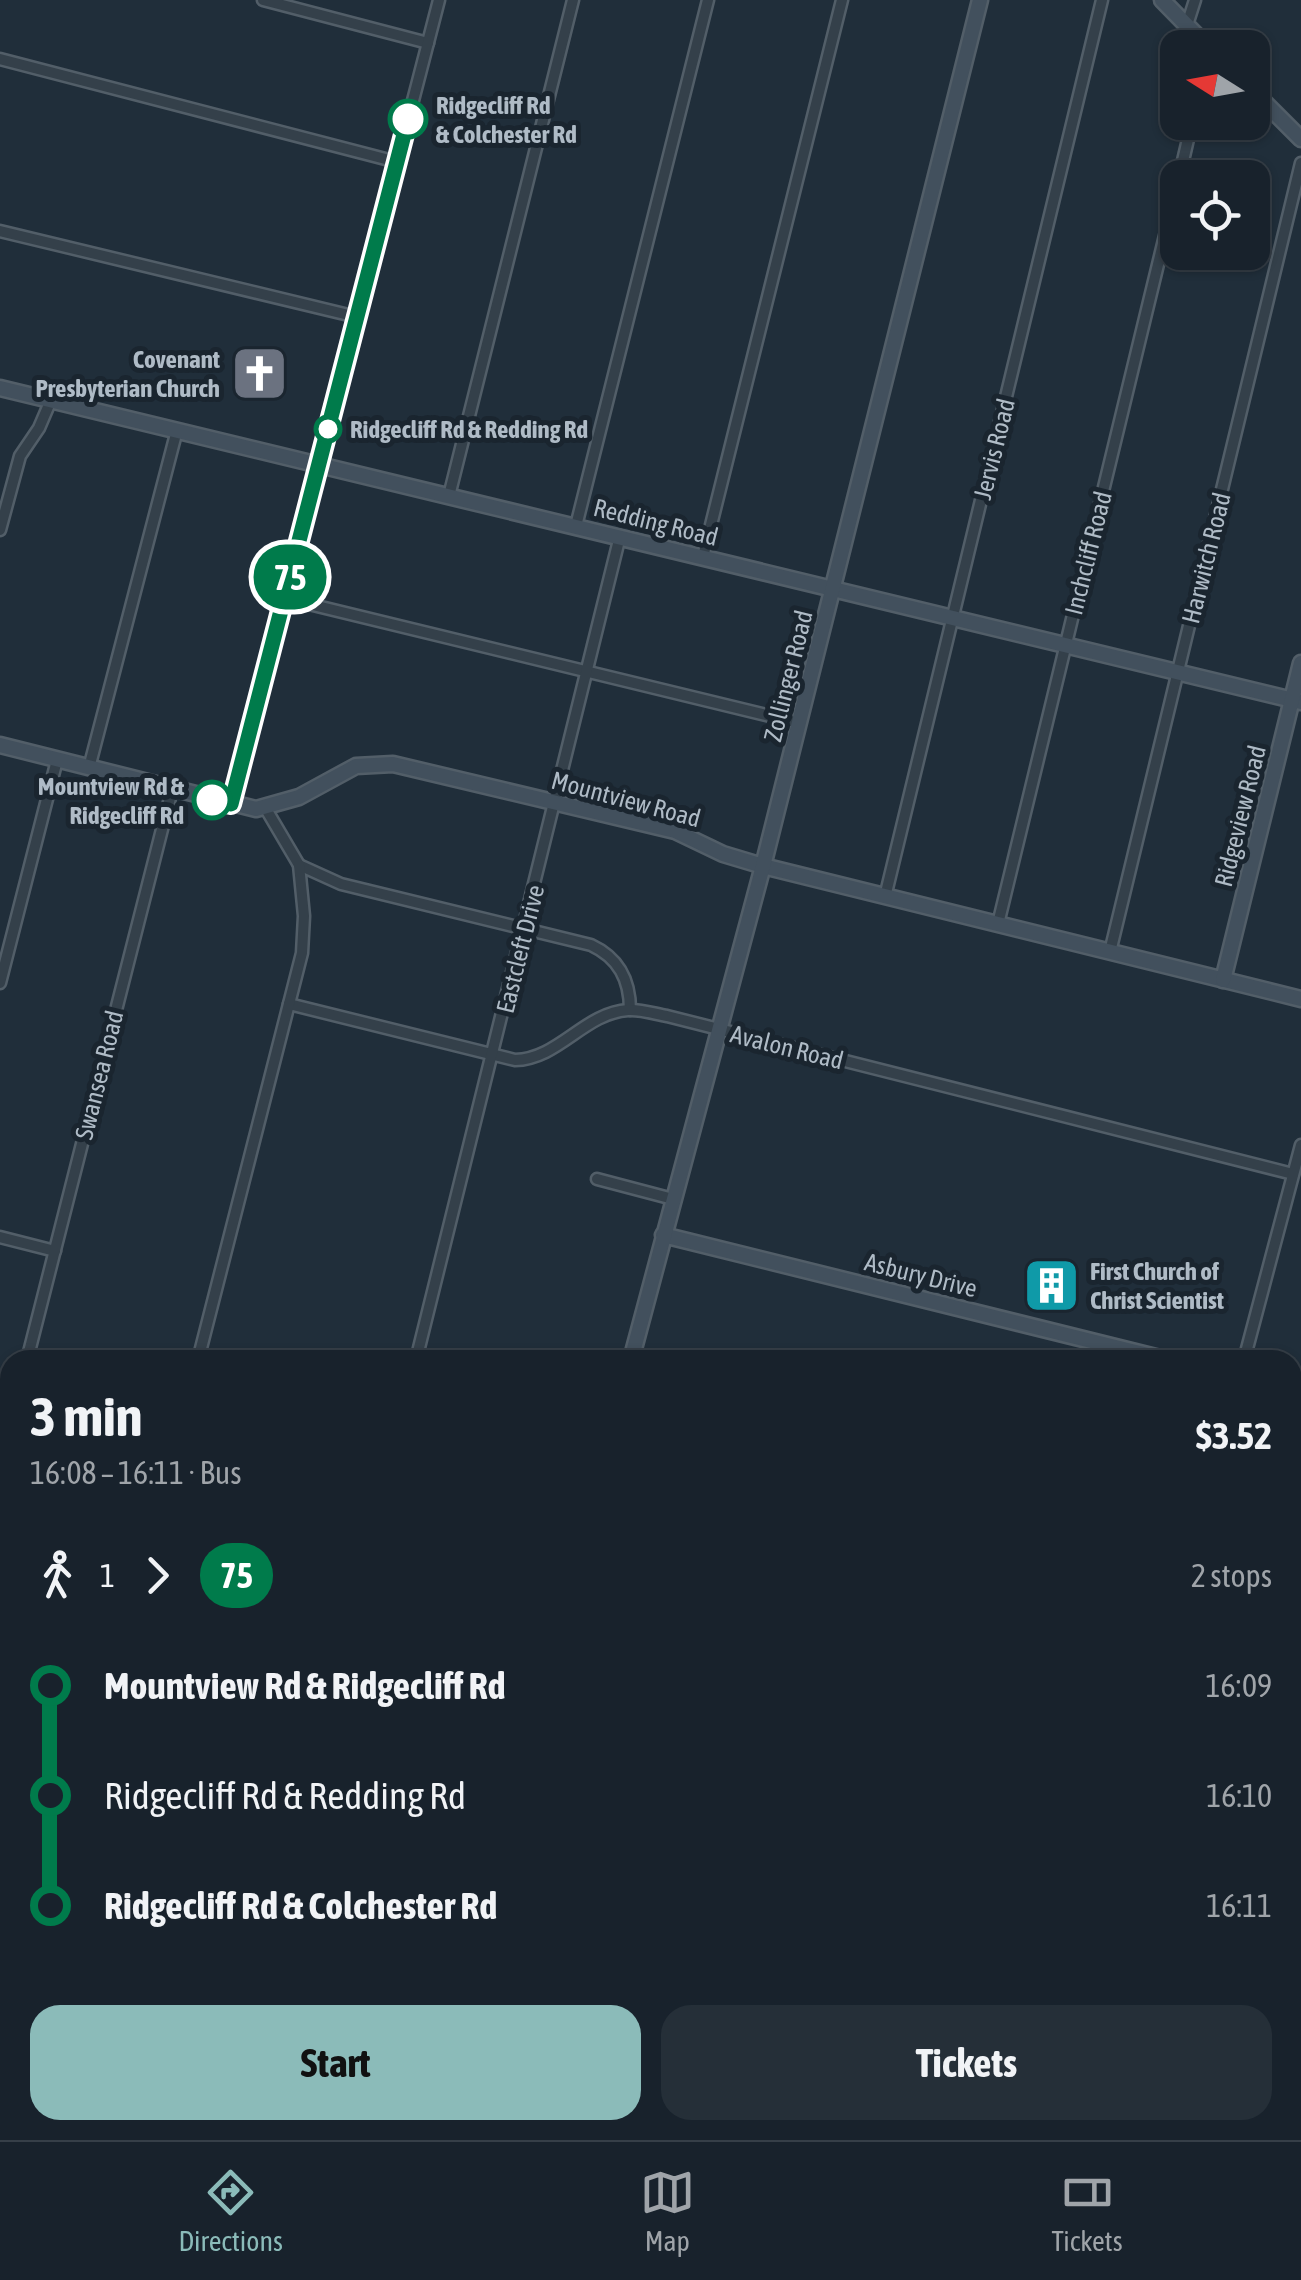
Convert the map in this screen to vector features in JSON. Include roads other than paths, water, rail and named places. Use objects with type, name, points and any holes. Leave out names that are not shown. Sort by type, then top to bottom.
[{"type":"main road","name":"Zollinger Road","points":[[634,1350],[763,866],[980,0]]},
{"type":"main road","points":[[1162,0],[1192,30]]},
{"type":"main road","points":[[1270,108],[1301,139]]},
{"type":"main road","name":"Redding Road","points":[[0,388],[1296,701]]},
{"type":"main road","name":"Ridgeview Road","points":[[1224,980],[1296,701],[1301,664]]},
{"type":"main road","name":"Mountview Road","points":[[0,745],[231,804],[266,808],[299,797],[343,770],[382,763],[675,831],[724,854],[763,866],[1301,999]]},
{"type":"main road","name":"Asbury Drive","points":[[664,1234],[1128,1350]]},
{"type":"street","points":[[262,0],[428,43]]},
{"type":"street","points":[[231,804],[439,0]]},
{"type":"street","points":[[449,496],[573,0]]},
{"type":"street","points":[[576,526],[708,0]]},
{"type":"street","points":[[703,556],[842,0]]},
{"type":"street","name":"Jervis Road","points":[[885,897],[1102,0]]},
{"type":"street","points":[[1187,25],[1195,0]]},
{"type":"street","points":[[0,59],[397,162]]},
{"type":"street","name":"Harwitch Road","points":[[1110,952],[1301,163]]},
{"type":"street","points":[[0,231],[357,318]]},
{"type":"street","name":"Inchcliff Road","points":[[998,924],[1160,255]]},
{"type":"street","points":[[0,530],[20,456],[39,428],[50,400]]},
{"type":"street","points":[[89,768],[177,430]]},
{"type":"street","name":"Eastcleft Drive","points":[[419,1350],[620,536]]},
{"type":"street","points":[[284,598],[799,723]]},
{"type":"street","points":[[0,982],[57,760]]},
{"type":"street","name":"Swansea Road","points":[[30,1350],[172,790]]},
{"type":"street","points":[[201,1350],[304,936],[299,865],[266,808]]},
{"type":"street","points":[[289,1004],[515,1060],[535,1058],[593,1020],[630,1010],[627,982],[612,958],[591,945],[341,884],[299,865]]},
{"type":"street","name":"Avalon Road","points":[[630,1010],[1293,1174]]},
{"type":"street","points":[[1247,1350],[1301,1144]]},
{"type":"street","points":[[596,1179],[673,1199]]},
{"type":"street","points":[[0,1237],[55,1251]]},
{"type":"place","name":"Ridgecliff Rd & Colchester Rd","points":[[408,119]]},
{"type":"place","name":"Covenant Presbyterian Church","points":[[259,373]]},
{"type":"place","name":"Ridgecliff Rd & Redding Rd","points":[[328,429]]},
{"type":"place","name":"Mountview Rd & Ridgecliff Rd","points":[[212,800]]},
{"type":"place","name":"First Church of Christ Scientist","points":[[1051,1285]]}]
